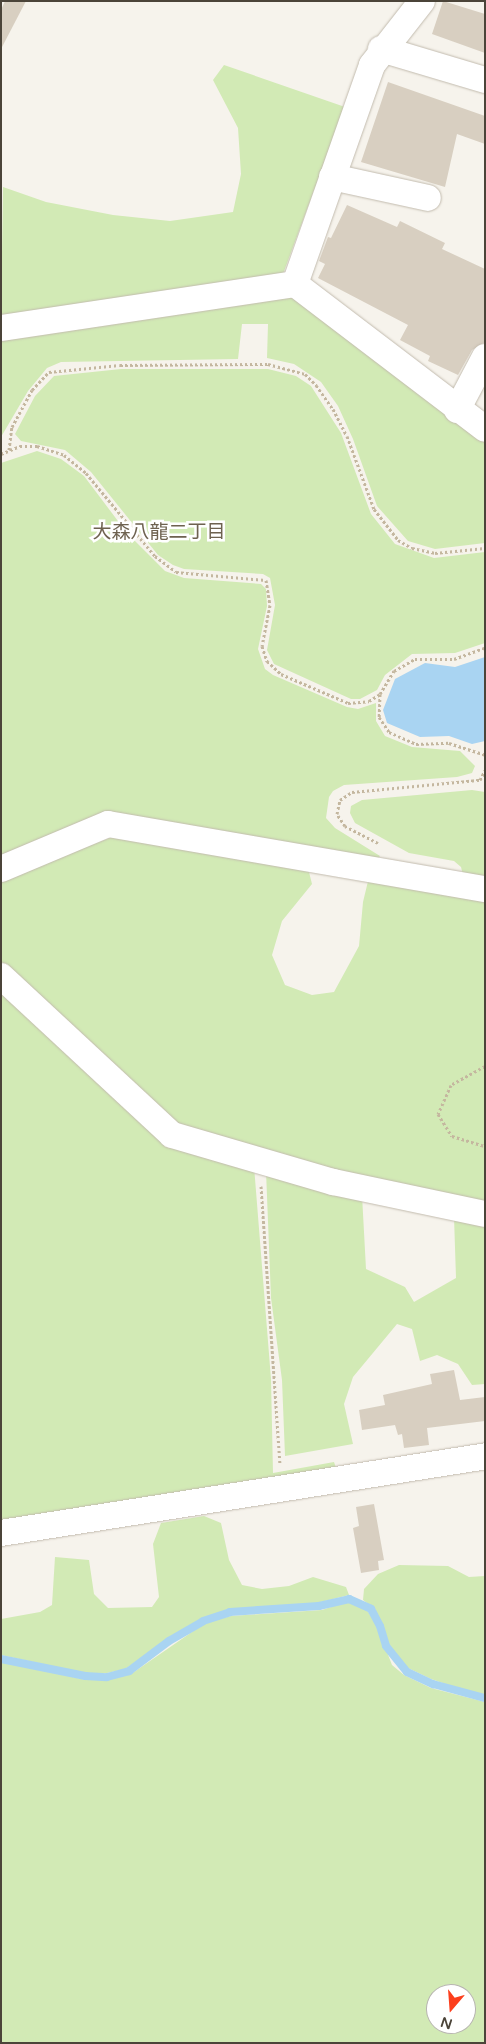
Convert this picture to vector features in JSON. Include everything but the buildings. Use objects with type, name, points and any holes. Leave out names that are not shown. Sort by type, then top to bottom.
[{"type":"street","points":[[295,284],[372,65],[381,49],[422,1]]},
{"type":"street","points":[[381,49],[485,80]]},
{"type":"street","points":[[332,177],[428,198]]},
{"type":"street","points":[[1,328],[295,284],[457,410],[485,429]]},
{"type":"street","points":[[457,410],[485,357]]},
{"type":"street","points":[[1,869],[108,824],[485,889]]},
{"type":"street","points":[[1,976],[172,1135],[332,1182],[485,1214]]},
{"type":"street","points":[[1,1533],[485,1456]]},
{"type":"path","points":[[9,450],[12,427],[32,390],[49,372],[120,365],[268,364],[305,374],[316,385],[347,436],[374,509],[398,540],[412,548],[435,553],[457,553],[485,548]]},
{"type":"path","points":[[1,454],[20,446],[37,446],[64,455],[86,473],[155,556],[176,572],[266,580],[270,605],[262,646],[273,669],[348,703],[369,701],[380,694],[394,671],[415,659],[454,659],[485,648]]},
{"type":"path","points":[[380,694],[379,717],[389,732],[416,744],[449,743],[485,755]]},
{"type":"path","points":[[386,847],[345,826],[337,814],[340,800],[352,792],[480,780],[485,770]]},
{"type":"path","points":[[485,1066],[450,1085],[438,1114],[452,1136],[485,1146]]},
{"type":"path","points":[[260,1162],[266,1296],[276,1377],[278,1463],[288,1461]]},
{"type":"green space","points":[[224,65],[345,107],[283,274],[1,320],[3,187],[46,202],[113,215],[170,221],[233,212],[241,174],[238,128],[213,80]]},
{"type":"green space","points":[[292,295],[485,443],[485,543],[435,549],[408,541],[377,506],[353,439],[338,406],[321,382],[294,364],[267,358],[268,324],[242,324],[238,359],[61,362],[47,368],[28,391],[1,437],[1,335]]},
{"type":"green space","points":[[121,369],[268,369],[296,376],[311,386],[341,433],[371,514],[395,544],[434,558],[485,552],[485,643],[455,653],[412,654],[385,675],[377,690],[360,699],[351,699],[274,664],[267,650],[275,605],[270,578],[263,574],[184,569],[173,565],[158,555],[91,472],[65,450],[21,441],[15,434],[35,396],[54,376]]},
{"type":"green space","points":[[37,451],[61,459],[84,476],[127,533],[165,571],[184,578],[261,584],[266,589],[267,606],[258,649],[265,669],[273,675],[347,707],[358,709],[376,703],[376,721],[385,736],[412,747],[460,751],[475,766],[472,773],[457,777],[344,785],[333,791],[329,797],[326,818],[335,828],[380,856],[376,862],[106,817],[1,859],[1,463]]},
{"type":"green space","points":[[472,790],[485,792],[485,879],[463,875],[461,867],[454,861],[409,853],[355,823],[350,813],[351,806],[362,800]]},
{"type":"green space","points":[[115,836],[308,868],[312,884],[282,921],[272,955],[285,985],[312,995],[334,992],[359,946],[363,902],[369,877],[485,897],[485,1206],[188,1134],[1,968],[1,879]]},
{"type":"green space","points":[[1,985],[149,1125],[254,1166],[271,1379],[273,1473],[334,1462],[338,1474],[7,1525],[1,1520]]},
{"type":"green space","points":[[266,1171],[362,1195],[366,1269],[405,1287],[414,1302],[456,1278],[454,1217],[485,1223],[485,1384],[472,1385],[458,1364],[437,1355],[420,1361],[412,1329],[397,1324],[353,1377],[344,1404],[353,1444],[285,1456],[282,1380],[271,1298]]},
{"type":"green space","points":[[204,1516],[221,1523],[229,1560],[242,1585],[262,1589],[289,1586],[313,1577],[346,1587],[349,1595],[317,1603],[229,1609],[202,1618],[125,1669],[107,1673],[84,1673],[1,1655],[1,1619],[40,1612],[52,1605],[55,1557],[89,1560],[94,1594],[108,1608],[152,1607],[159,1597],[153,1544],[161,1523]]},
{"type":"green space","points":[[399,1565],[448,1566],[469,1577],[485,1576],[485,1694],[475,1694],[431,1679],[406,1667],[397,1659],[387,1643],[375,1609],[363,1600],[364,1589],[378,1574]]},
{"type":"green space","points":[[349,1601],[367,1610],[377,1626],[392,1665],[404,1675],[431,1688],[485,1702],[485,2043],[1,2043],[1,1661],[86,1680],[107,1680],[134,1672],[205,1623],[231,1616],[322,1610]]},
{"type":"water","points":[[485,657],[485,741],[472,744],[449,736],[420,737],[387,723],[383,710],[395,679],[425,663],[455,667]]},
{"type":"waterway","points":[[1,1659],[85,1676],[107,1677],[129,1671],[169,1641],[203,1621],[230,1612],[319,1606],[349,1599],[371,1609],[380,1626],[386,1646],[407,1672],[433,1684],[485,1698]]},
{"type":"district","name":"大森八龍二丁目","points":[[159,533]]}]
